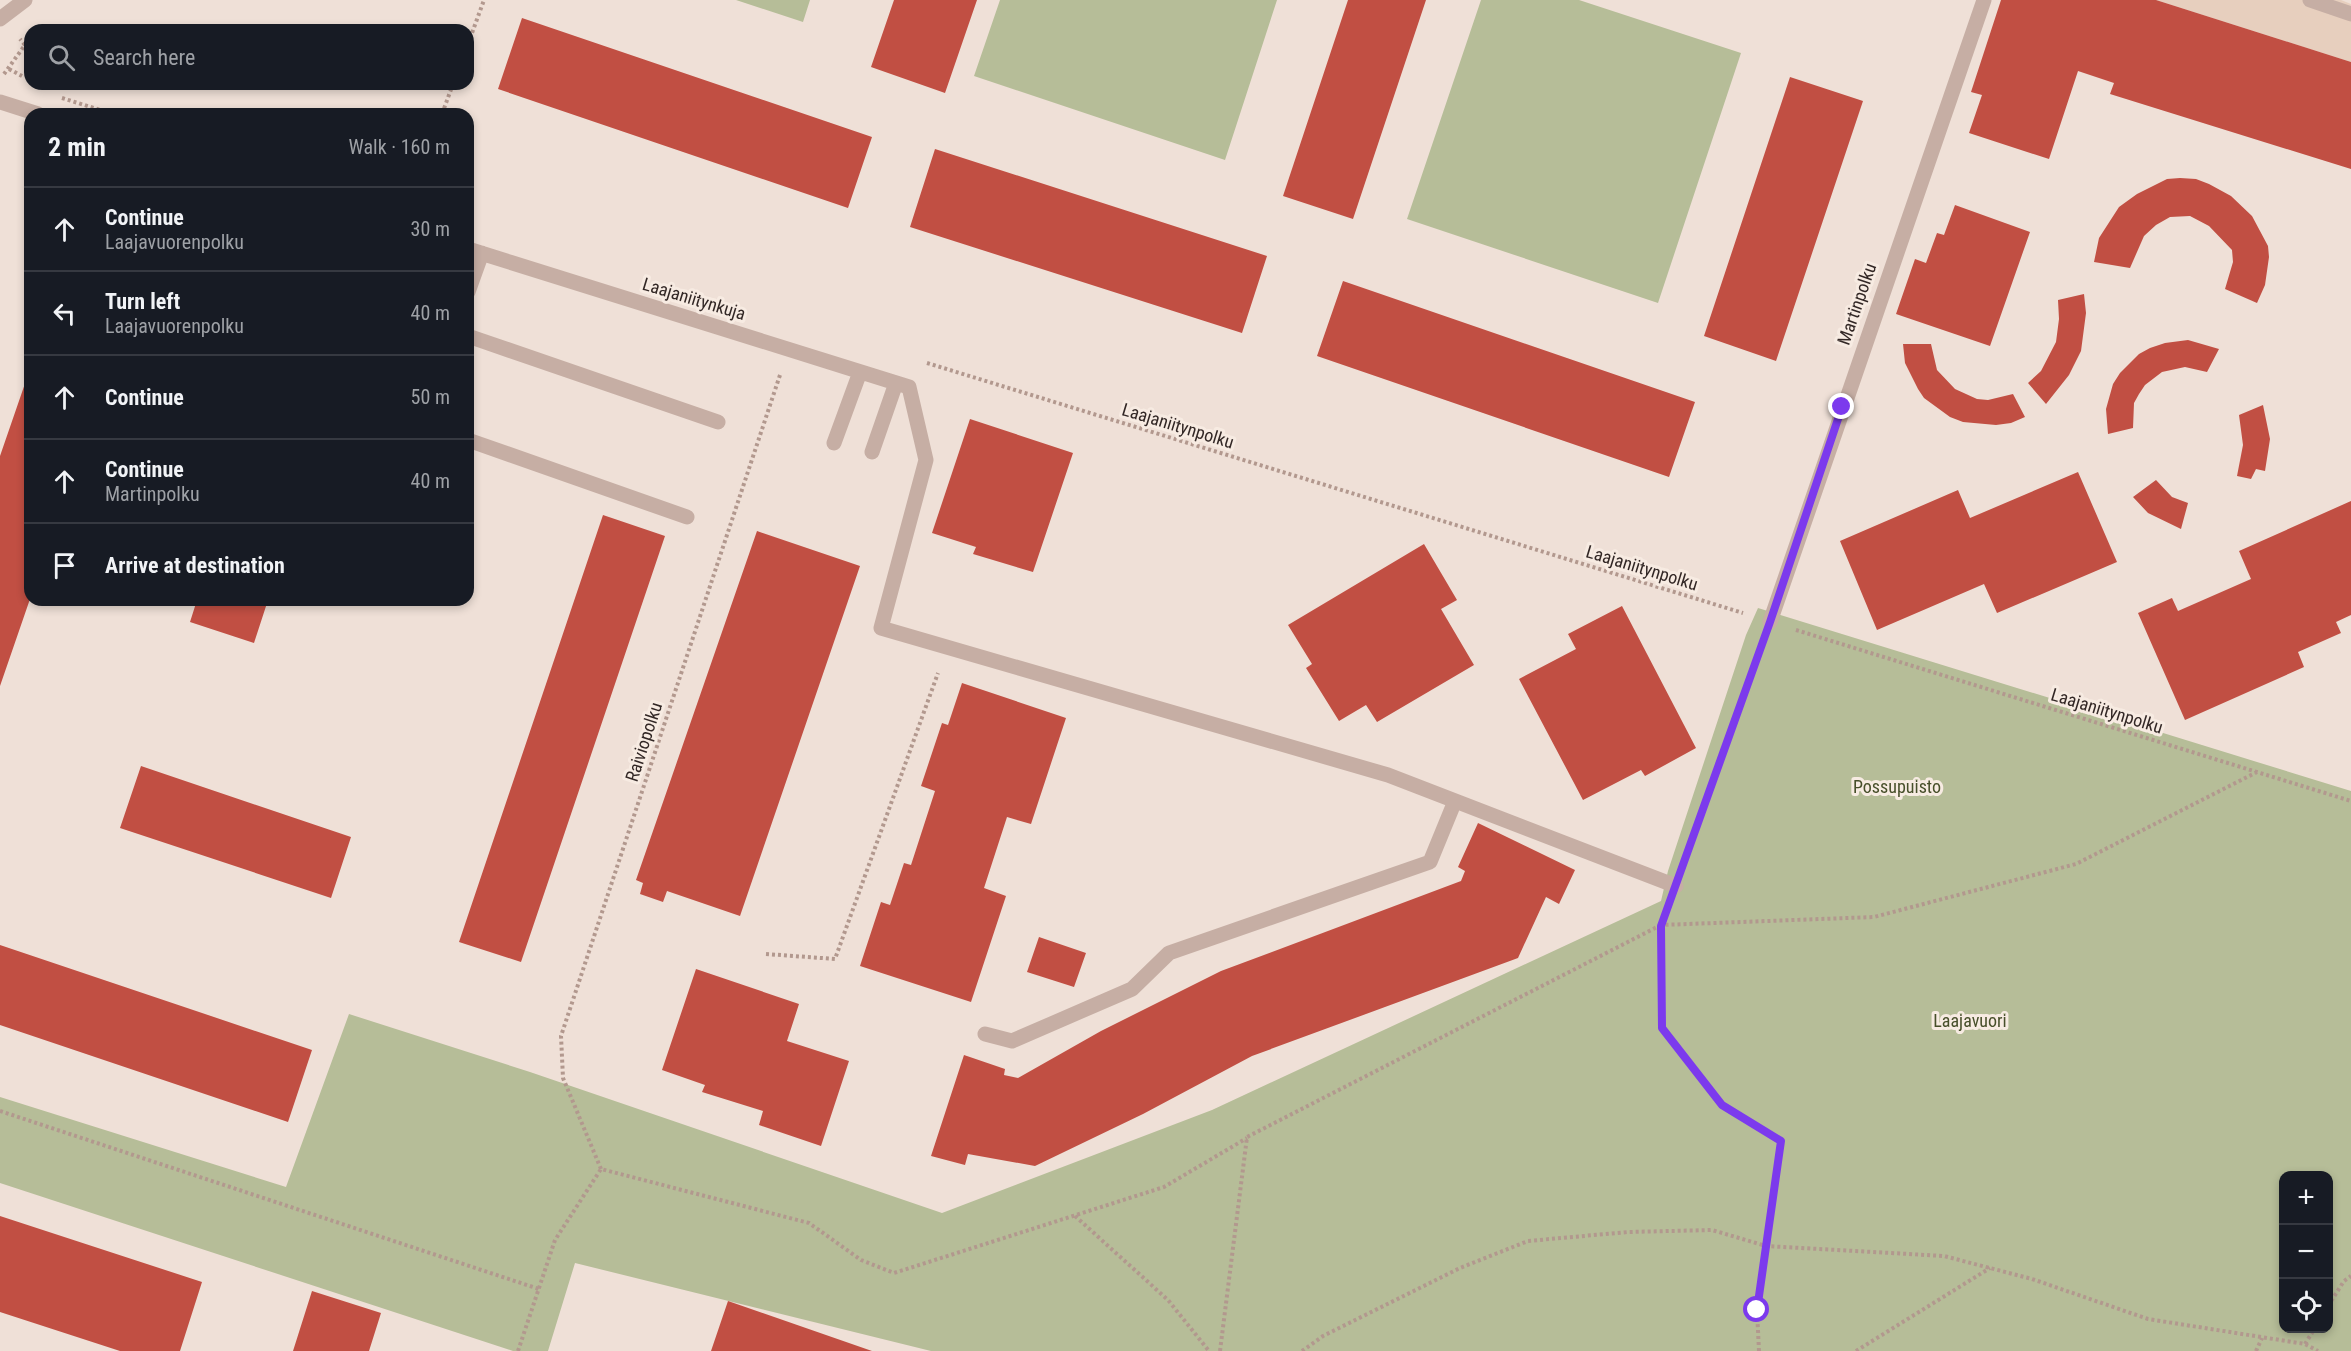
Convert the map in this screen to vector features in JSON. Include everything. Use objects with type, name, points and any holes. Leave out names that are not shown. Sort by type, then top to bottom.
[{"type":"street","points":[[0,19],[25,0]]},
{"type":"street","name":"Martinpolku","points":[[1770,622],[1984,0]]},
{"type":"street","points":[[2311,0],[2351,14]]},
{"type":"street","points":[[0,102],[24,110]]},
{"type":"street","name":"Laajaniitynkuja","points":[[475,251],[902,385]]},
{"type":"street","points":[[474,338],[718,422]]},
{"type":"street","points":[[834,443],[860,372]]},
{"type":"street","points":[[872,452],[902,385]]},
{"type":"street","points":[[902,385],[926,460],[881,628],[1388,775],[1676,886]]},
{"type":"street","points":[[474,442],[687,517]]},
{"type":"street","points":[[985,1034],[1012,1041],[1132,989],[1169,953],[1430,862],[1455,801]]},
{"type":"path","points":[[474,28],[484,0]]},
{"type":"path","points":[[9,69],[24,48]]},
{"type":"path","points":[[444,108],[451,90]]},
{"type":"path","points":[[53,93],[96,108]]},
{"type":"path","name":"Raiviopolku","points":[[601,1169],[563,1078],[561,1036],[789,349]]},
{"type":"path","name":"Laajaniitynpolku","points":[[926,362],[2351,801]]},
{"type":"path","points":[[1759,1351],[1757,1310],[1781,1141],[1722,1105],[1662,1028],[1661,926],[1770,622]]},
{"type":"path","points":[[766,954],[835,959],[947,647]]},
{"type":"path","points":[[518,1351],[555,1240],[601,1169],[809,1222],[861,1260],[894,1273],[1164,1187],[1247,1137],[1661,926],[1758,923],[1885,914],[2076,864],[2258,771]]},
{"type":"path","points":[[0,1112],[539,1288]]},
{"type":"path","points":[[1220,1351],[1247,1137]]},
{"type":"path","points":[[1074,1216],[1168,1300],[1209,1351]]},
{"type":"path","points":[[1302,1351],[1323,1336],[1450,1274],[1528,1241],[1628,1232],[1712,1230],[1767,1246],[1944,1256],[2032,1279],[2148,1319],[2305,1344],[2318,1351]]},
{"type":"path","points":[[1856,1351],[1990,1268]]},
{"type":"path","points":[[2333,1298],[2344,1281],[2351,1276]]},
{"type":"path","points":[[2305,1344],[2312,1333]]},
{"type":"path","points":[[2256,1351],[2262,1338]]},
{"type":"green space","points":[[736,0],[810,0],[803,22]]},
{"type":"green space","points":[[1000,0],[1277,0],[1225,160],[974,76]]},
{"type":"green space","points":[[1481,0],[1579,0],[1741,53],[1658,303],[1407,219]]},
{"type":"green space","name":"Laajavuori","points":[[1758,608],[2351,791],[2351,1351],[931,1351],[575,1263],[548,1351],[513,1351],[0,1183],[0,1097],[286,1187],[349,1014],[530,1072],[942,1213],[1212,1110],[1661,901],[1668,871],[1746,635]]},
{"type":"shaded area","points":[[2156,0],[2341,0],[2351,4],[2351,62]]},
{"type":"building","points":[[894,0],[977,0],[945,93],[871,67]]},
{"type":"building","points":[[1348,0],[1426,0],[1353,219],[1283,196]]},
{"type":"building","points":[[2001,0],[2156,0],[2351,62],[2351,169],[2110,94],[2114,83],[2078,71],[2049,159],[1969,133],[1982,95],[1971,92]]},
{"type":"building","points":[[522,18],[872,137],[848,208],[498,89]]},
{"type":"building","points":[[1790,77],[1863,101],[1776,361],[1704,336]]},
{"type":"building","points":[[935,149],[1267,256],[1242,333],[910,227]]},
{"type":"building","points":[[2167,179],[2196,179],[2209,184],[2231,196],[2252,216],[2268,246],[2269,257],[2265,285],[2257,303],[2225,289],[2233,262],[2232,250],[2209,226],[2190,216],[2170,217],[2156,225],[2144,236],[2130,268],[2094,262],[2099,238],[2119,207],[2137,194]]},
{"type":"building","points":[[1955,205],[2030,232],[1990,346],[1896,314],[1915,259],[1926,263],[1937,233],[1944,235]]},
{"type":"building","points":[[1343,281],[1695,402],[1669,477],[1317,356]]},
{"type":"building","points":[[2084,294],[2086,313],[2081,351],[2069,375],[2046,404],[2028,383],[2041,371],[2056,342],[2059,319],[2058,300]]},
{"type":"building","points":[[2188,340],[2219,349],[2207,372],[2185,367],[2162,372],[2145,385],[2134,403],[2133,428],[2108,434],[2106,409],[2113,384],[2120,373],[2139,354],[2150,348],[2165,343]]},
{"type":"building","points":[[1903,344],[1931,344],[1937,370],[1955,389],[1977,399],[1988,400],[2013,394],[2025,417],[2011,423],[1996,425],[1963,422],[1950,417],[1924,398],[1918,389],[1905,363]]},
{"type":"building","points":[[24,386],[24,606],[28,606],[0,686],[0,456]]},
{"type":"building","points":[[2263,405],[2270,439],[2265,471],[2256,469],[2251,479],[2237,476],[2243,445],[2239,415]]},
{"type":"building","points":[[970,419],[1073,453],[1033,572],[973,554],[976,547],[932,533]]},
{"type":"building","points":[[2078,472],[2117,562],[1997,613],[1984,584],[1877,630],[1840,541],[1958,490],[1970,518]]},
{"type":"building","points":[[2156,480],[2172,497],[2188,503],[2181,529],[2148,513],[2133,497]]},
{"type":"building","points":[[2351,501],[2351,615],[2336,622],[2341,633],[2298,652],[2304,667],[2185,720],[2138,613],[2172,598],[2178,611],[2251,579],[2239,551]]},
{"type":"building","points":[[603,515],[665,536],[521,962],[459,942]]},
{"type":"building","points":[[757,531],[860,566],[740,916],[667,891],[663,902],[640,894],[643,883],[636,880]]},
{"type":"building","points":[[1424,544],[1457,600],[1441,609],[1474,665],[1377,722],[1366,705],[1339,721],[1306,668],[1312,664],[1288,625]]},
{"type":"building","points":[[195,606],[266,606],[254,643],[190,622]]},
{"type":"building","points":[[1622,606],[1696,748],[1645,776],[1641,770],[1583,800],[1519,679],[1576,649],[1568,634]]},
{"type":"building","points":[[962,683],[1066,718],[1031,824],[1007,817],[984,888],[1006,896],[971,1002],[860,966],[881,902],[890,905],[904,863],[911,865],[935,791],[921,786],[942,723],[948,725]]},
{"type":"building","points":[[141,766],[351,837],[331,898],[120,828]]},
{"type":"building","points":[[1478,823],[1575,870],[1559,904],[1546,897],[1518,958],[1252,1056],[1143,1114],[1035,1166],[968,1154],[965,1165],[931,1156],[964,1055],[1005,1069],[1004,1075],[1018,1078],[1101,1031],[1221,971],[1461,881],[1465,871],[1458,867]]},
{"type":"building","points":[[1039,937],[1086,953],[1074,987],[1027,972]]},
{"type":"building","points":[[0,945],[312,1050],[288,1122],[0,1025]]},
{"type":"building","points":[[696,969],[799,1004],[787,1041],[849,1061],[821,1146],[759,1125],[763,1111],[702,1092],[705,1085],[662,1070]]},
{"type":"building","points":[[0,1216],[202,1282],[180,1351],[120,1351],[0,1312]]},
{"type":"building","points":[[312,1291],[381,1313],[369,1351],[293,1351]]},
{"type":"building","points":[[728,1301],[872,1351],[711,1351]]},
{"type":"route","points":[[1757,1310],[1781,1141],[1722,1105],[1662,1028],[1661,926],[1770,622],[1842,407]]},
{"type":"park label","name":"Possupuisto","points":[[1897,787]]}]
